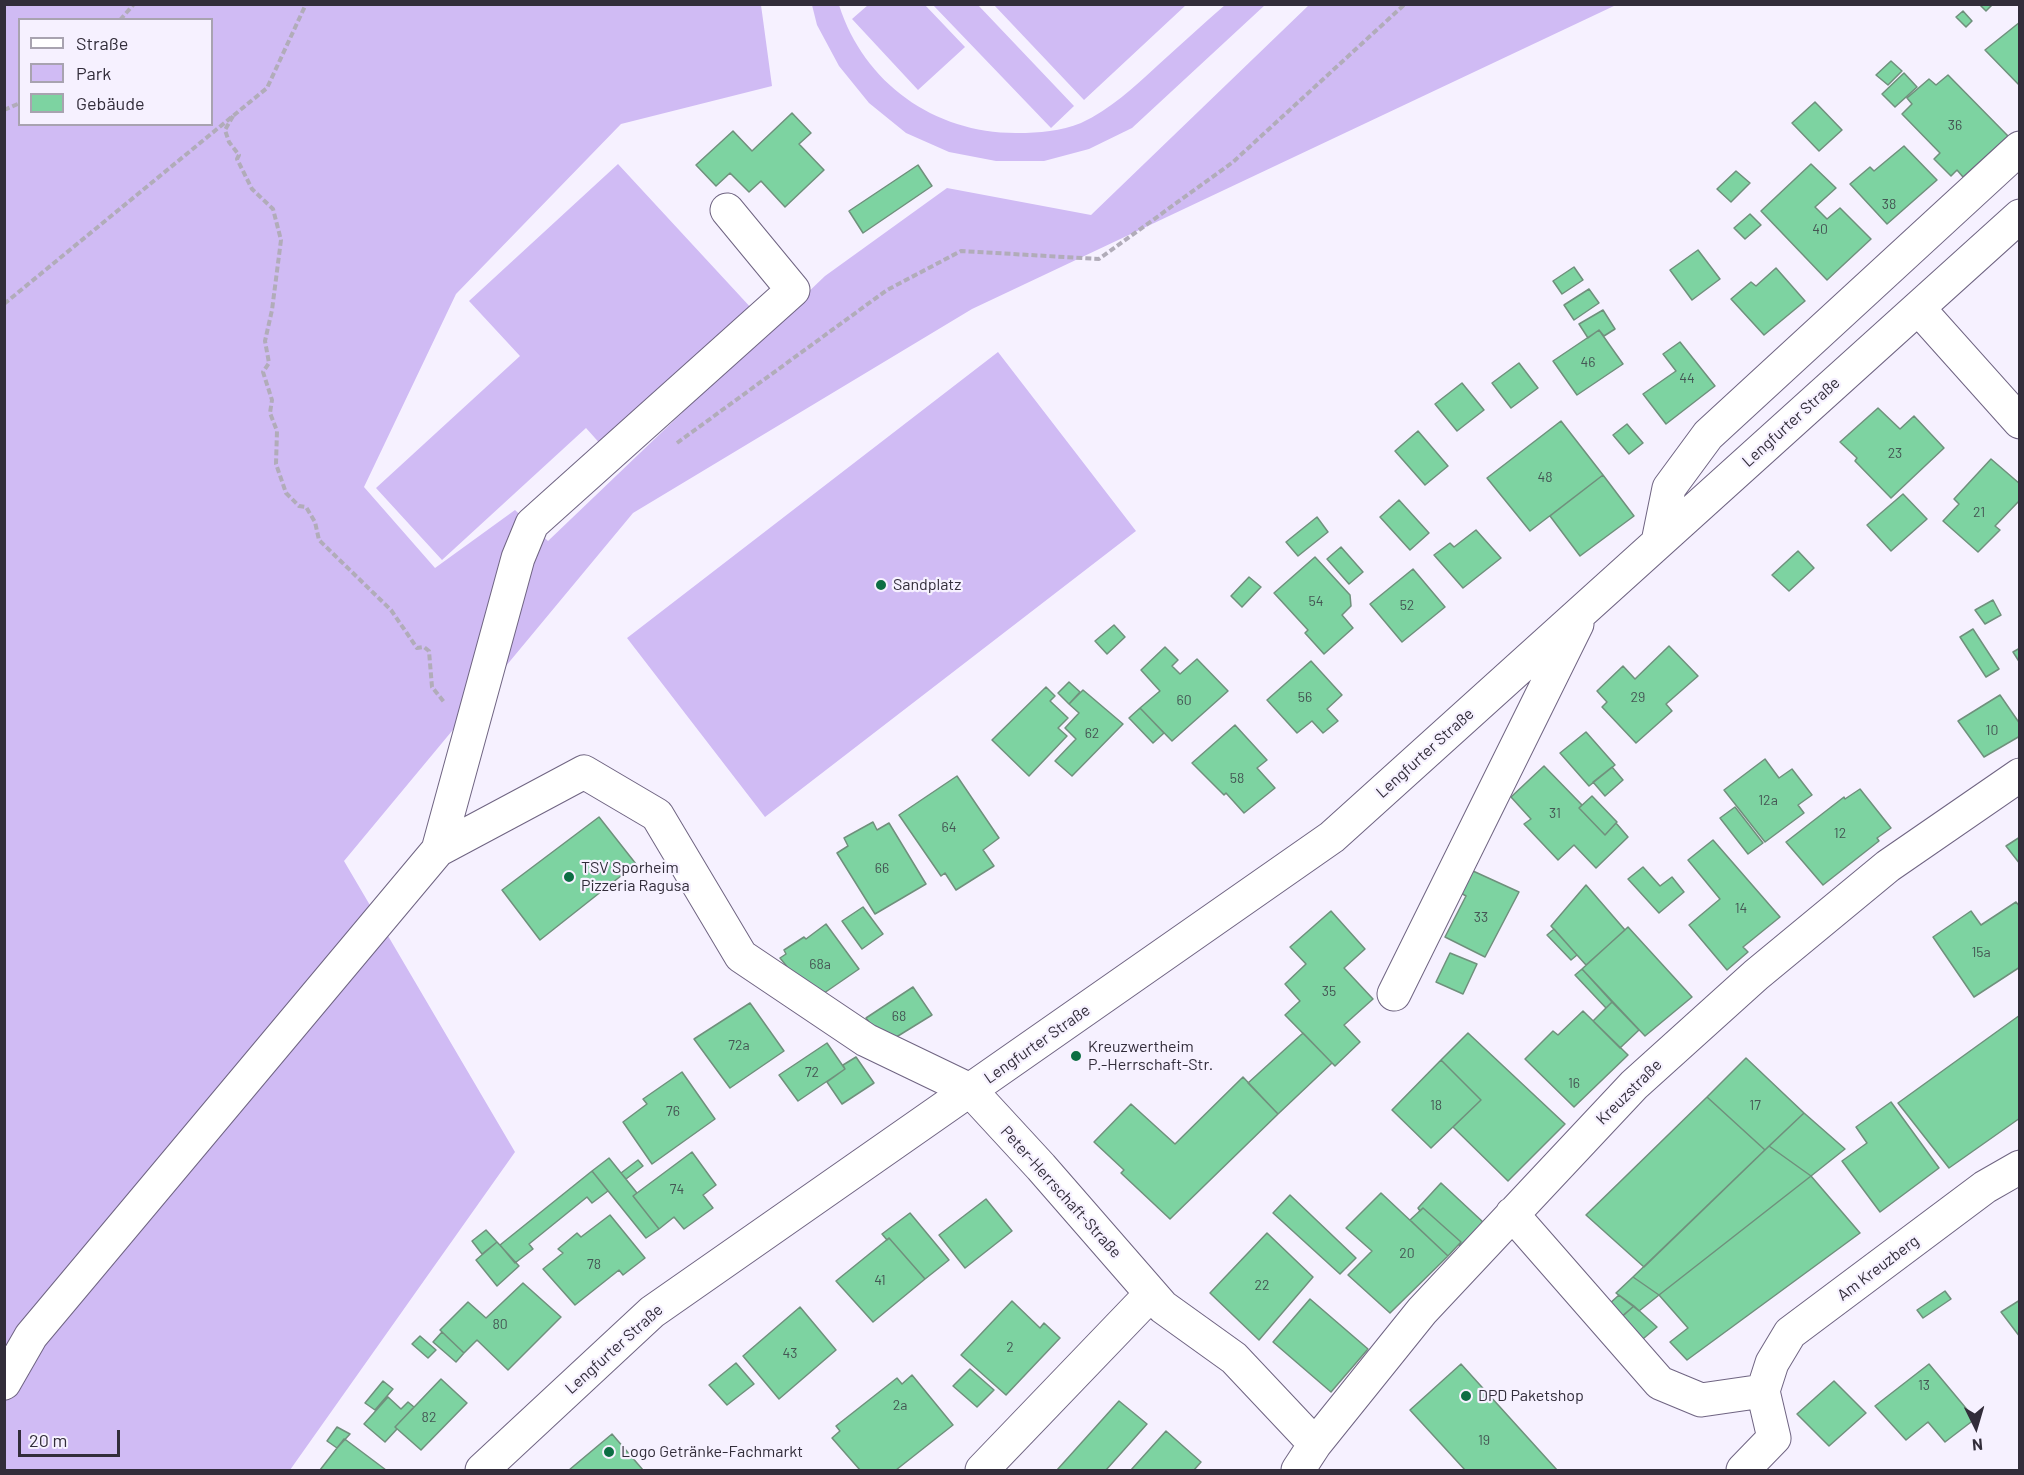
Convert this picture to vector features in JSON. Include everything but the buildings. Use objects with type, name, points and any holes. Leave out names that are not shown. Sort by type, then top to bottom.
[{"type":"street","points":[[1658,542],[1669,488],[1708,435],[2019,148]]},
{"type":"street","points":[[438,850],[518,558],[532,524],[793,290],[727,210]]},
{"type":"street","name":"Lengfurter Straße","points":[[482,1470],[652,1312],[1332,837],[2019,216]]},
{"type":"street","points":[[1918,308],[2019,422]]},
{"type":"street","name":"Lengfurter Straße","points":[[1394,994],[1586,608]]},
{"type":"street","points":[[4,1383],[31,1336],[438,850],[584,772],[657,815],[741,956],[867,1040],[970,1090]]},
{"type":"street","name":"Kreuzstraße","points":[[1306,1457],[1422,1311],[1634,1085],[1756,975],[1888,866],[2019,775]]},
{"type":"street","name":"Peter-Herrschaft-Straße","points":[[970,1090],[1041,1167],[1163,1307],[1234,1358],[1306,1457]]},
{"type":"street","name":"Am Kreuzberg","points":[[1763,1391],[1772,1363],[1790,1334],[1985,1187],[2019,1167]]},
{"type":"street","points":[[1512,1214],[1660,1383],[1701,1400],[1763,1391],[1774,1438],[1743,1470]]},
{"type":"street","points":[[982,1470],[1151,1294]]},
{"type":"path","points":[[122,18],[134,4]]},
{"type":"path","points":[[4,304],[267,88],[306,4]]},
{"type":"path","points":[[670,448],[887,290],[962,251],[1099,259],[1233,162],[1405,4]]},
{"type":"path","points":[[4,110],[18,104]]},
{"type":"path","points":[[233,116],[225,130],[229,142],[239,155],[237,159],[240,167],[252,189],[273,208],[281,240],[272,310],[265,341],[269,363],[263,372],[272,400],[270,413],[277,431],[276,464],[286,493],[299,506],[306,507],[315,522],[319,540],[391,610],[417,648],[424,647],[429,651],[432,687],[442,701],[457,706],[471,702],[480,696]]},
{"type":"green space","points":[[5,5],[761,5],[772,86],[621,124],[456,294],[364,487],[435,568],[515,510],[548,541],[825,276],[947,188],[1091,215],[1309,5],[1616,5],[972,309],[633,513],[344,861],[515,1152],[290,1470],[5,1470]]},
{"type":"green space","points":[[812,5],[839,5],[851,33],[866,58],[885,80],[907,99],[932,114],[959,125],[988,131],[1018,133],[1058,130],[1081,123],[1112,105],[1225,5],[1265,5],[1132,128],[1089,149],[1044,161],[996,161],[949,152],[906,133],[869,103],[839,66],[817,25]]},
{"type":"green space","points":[[868,5],[925,5],[965,47],[918,90],[852,19]]},
{"type":"green space","points":[[933,5],[978,5],[1074,106],[1051,128]]},
{"type":"green space","points":[[994,5],[1186,5],[1084,100]]},
{"type":"green space","points":[[618,164],[753,310],[603,447],[586,428],[442,560],[376,488],[520,356],[469,301]]},
{"type":"green space","name":"Sandplatz","points":[[998,352],[1136,531],[765,817],[627,638]]},
{"type":"place","name":"Sandplatz","points":[[881,585]]},
{"type":"place","name":"TSV Sporheim Pizzeria Ragusa","points":[[569,877]]},
{"type":"place","name":"Kreuzwertheim P.-Herrschaft-Str.","points":[[1076,1056]]},
{"type":"place","name":"DPD Paketshop","points":[[1466,1396]]},
{"type":"place","name":"Logo Getränke-Fachmarkt","points":[[609,1452]]}]
